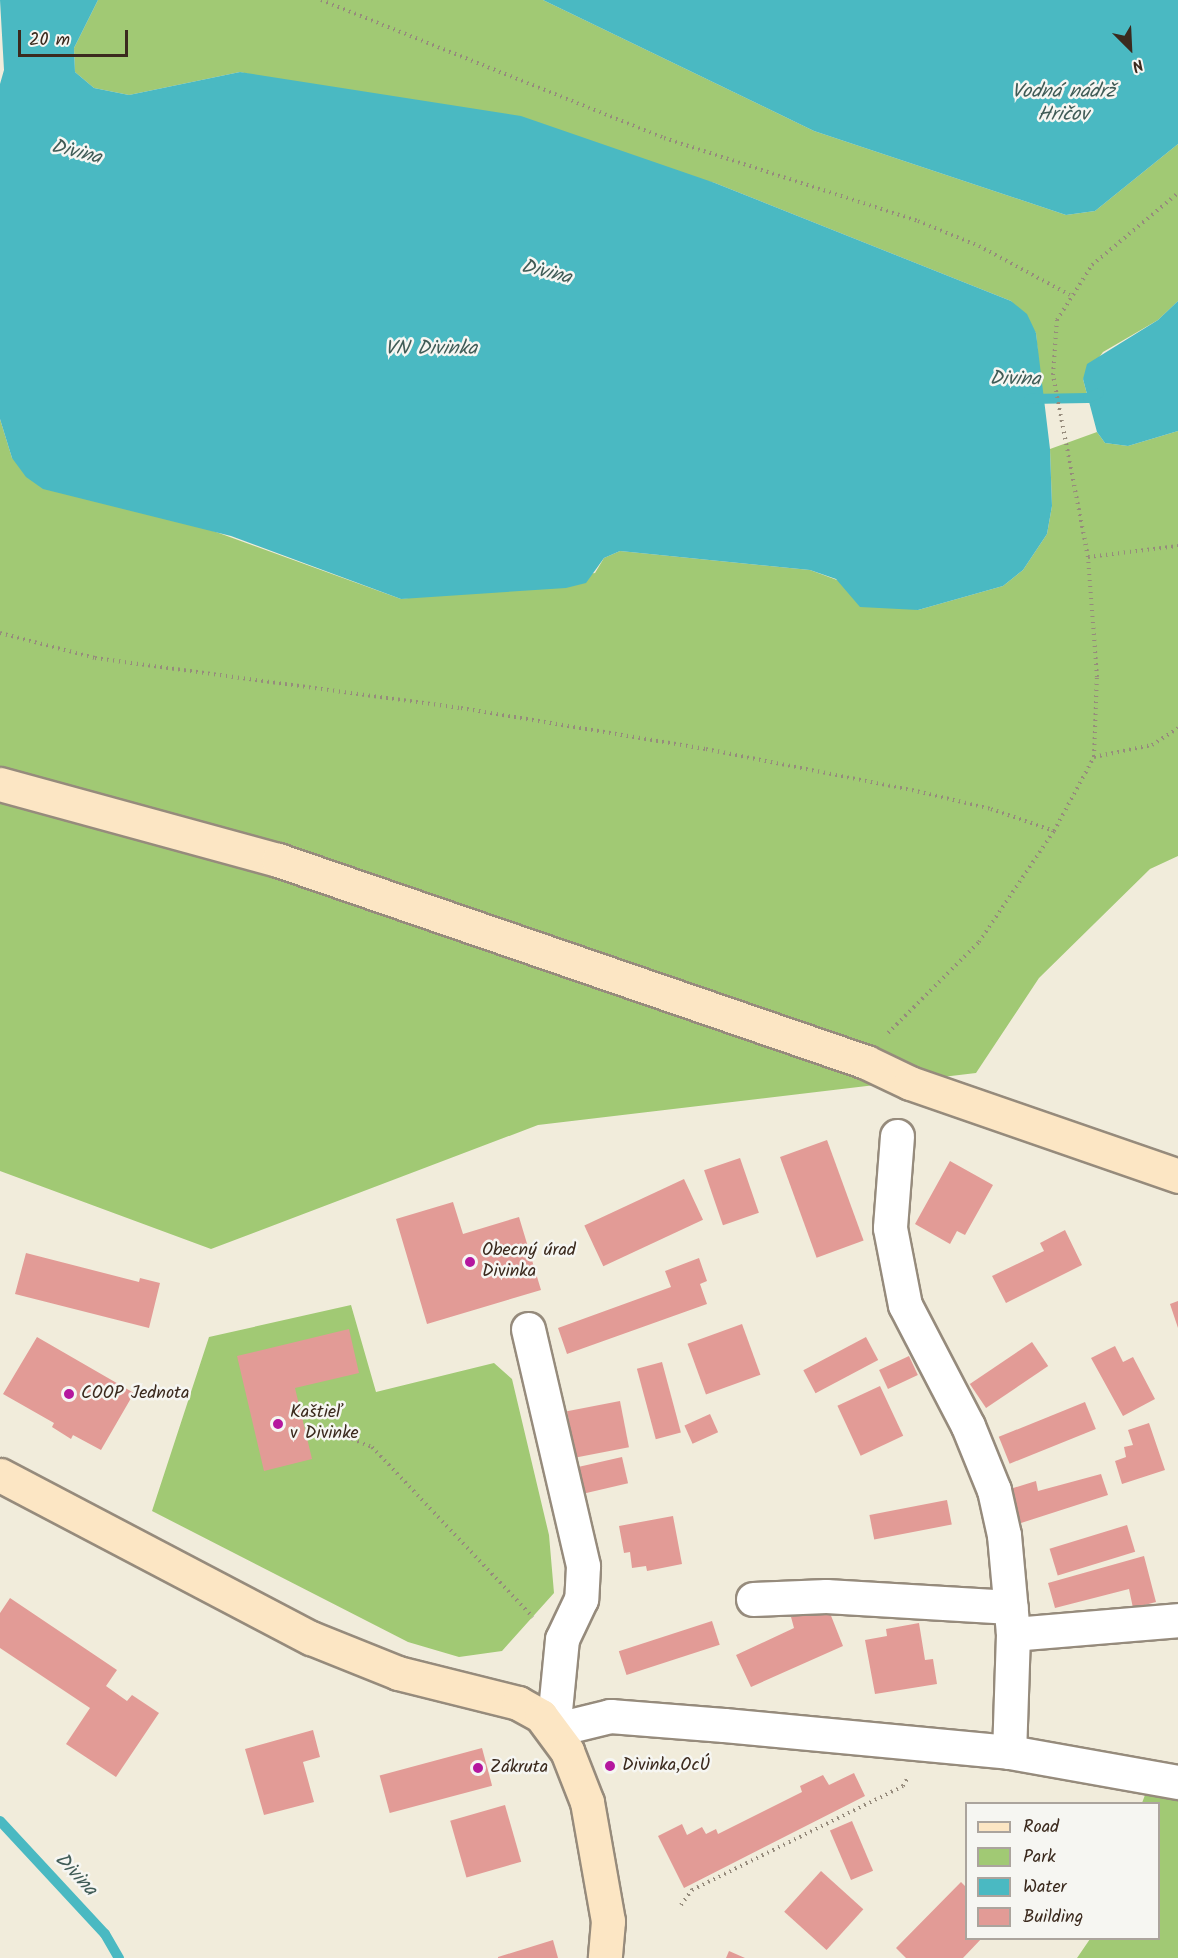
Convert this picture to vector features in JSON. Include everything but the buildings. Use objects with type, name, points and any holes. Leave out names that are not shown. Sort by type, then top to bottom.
[{"type":"main road","points":[[0,784],[278,860],[866,1062],[910,1083],[1178,1176]]},
{"type":"main road","points":[[0,1475],[311,1638],[398,1673],[518,1703],[541,1716],[567,1751],[595,1834],[608,1921],[605,1958]]},
{"type":"street","points":[[897,1136],[890,1228],[906,1305],[968,1426],[994,1490],[1004,1535],[1012,1621],[1008,1752]]},
{"type":"street","points":[[528,1329],[583,1566],[581,1599],[562,1639],[553,1730],[610,1716],[1008,1752],[1178,1782]]},
{"type":"street","points":[[753,1599],[826,1596],[1012,1621],[1178,1620]]},
{"type":"path","points":[[321,0],[664,138],[918,221],[979,246],[1070,295]]},
{"type":"path","points":[[866,1062],[904,1015],[979,942],[1054,831],[1094,757],[1097,677],[1088,557],[1053,375],[1057,320],[1070,295],[1092,265],[1178,193]]},
{"type":"path","points":[[1088,557],[1178,546]]},
{"type":"path","points":[[0,633],[95,658],[461,708],[706,749],[912,790],[991,809],[1054,831]]},
{"type":"path","points":[[1094,757],[1152,745],[1178,728]]},
{"type":"path","points":[[352,1439],[372,1447],[532,1617],[562,1639]]},
{"type":"path","points":[[681,1905],[692,1890],[903,1786],[913,1770],[917,1744]]},
{"type":"green space","points":[[98,0],[543,0],[814,131],[1066,215],[1095,211],[1178,144],[1178,301],[1158,320],[1103,352],[1083,379],[1088,398],[1042,399],[1036,333],[1011,301],[715,183],[240,72],[129,95],[94,88],[75,72],[74,48]]},
{"type":"green space","points":[[0,419],[12,458],[401,599],[595,573],[604,558],[620,551],[810,570],[918,610],[1003,586],[1023,570],[1047,534],[1052,506],[1050,449],[1097,432],[1105,443],[1128,446],[1178,431],[1178,856],[1150,869],[1039,978],[976,1073],[538,1125],[211,1249],[0,1171]]},
{"type":"green space","points":[[351,1305],[376,1392],[494,1363],[512,1379],[549,1535],[554,1593],[502,1651],[459,1657],[408,1642],[152,1511],[209,1337]]},
{"type":"green space","points":[[1145,1795],[1178,1799],[1178,1958],[1077,1958],[1089,1940],[1160,1940],[1160,1802],[1142,1802]]},
{"type":"water","name":"VN Divinka","points":[[0,0],[98,0],[74,48],[75,72],[94,88],[129,95],[240,72],[521,116],[715,183],[1011,301],[1027,314],[1036,333],[1050,449],[1052,506],[1047,534],[1023,570],[1003,586],[918,610],[860,607],[836,579],[810,570],[620,551],[604,558],[586,583],[566,588],[401,599],[231,536],[43,489],[26,477],[12,458],[0,419],[0,84],[4,70]]},
{"type":"water","name":"Vodná nádrž Hričov","points":[[543,0],[1178,0],[1178,144],[1095,211],[1066,215],[814,131]]},
{"type":"water","points":[[1178,301],[1178,431],[1128,446],[1105,443],[1097,432],[1083,379],[1087,364],[1158,320]]},
{"type":"waterway","name":"Divina","points":[[1029,399],[1088,398],[1099,393]]},
{"type":"waterway","name":"Divina","points":[[0,1821],[105,1934],[119,1958]]},
{"type":"place","name":"Obecný úrad Divinka","points":[[470,1262]]},
{"type":"place","name":"COOP Jednota","points":[[69,1394]]},
{"type":"place","name":"Kaštieľ v Divinke","points":[[278,1424]]},
{"type":"place","name":"Divinka,OcÚ","points":[[610,1766]]},
{"type":"place","name":"Zákruta","points":[[478,1768]]}]
